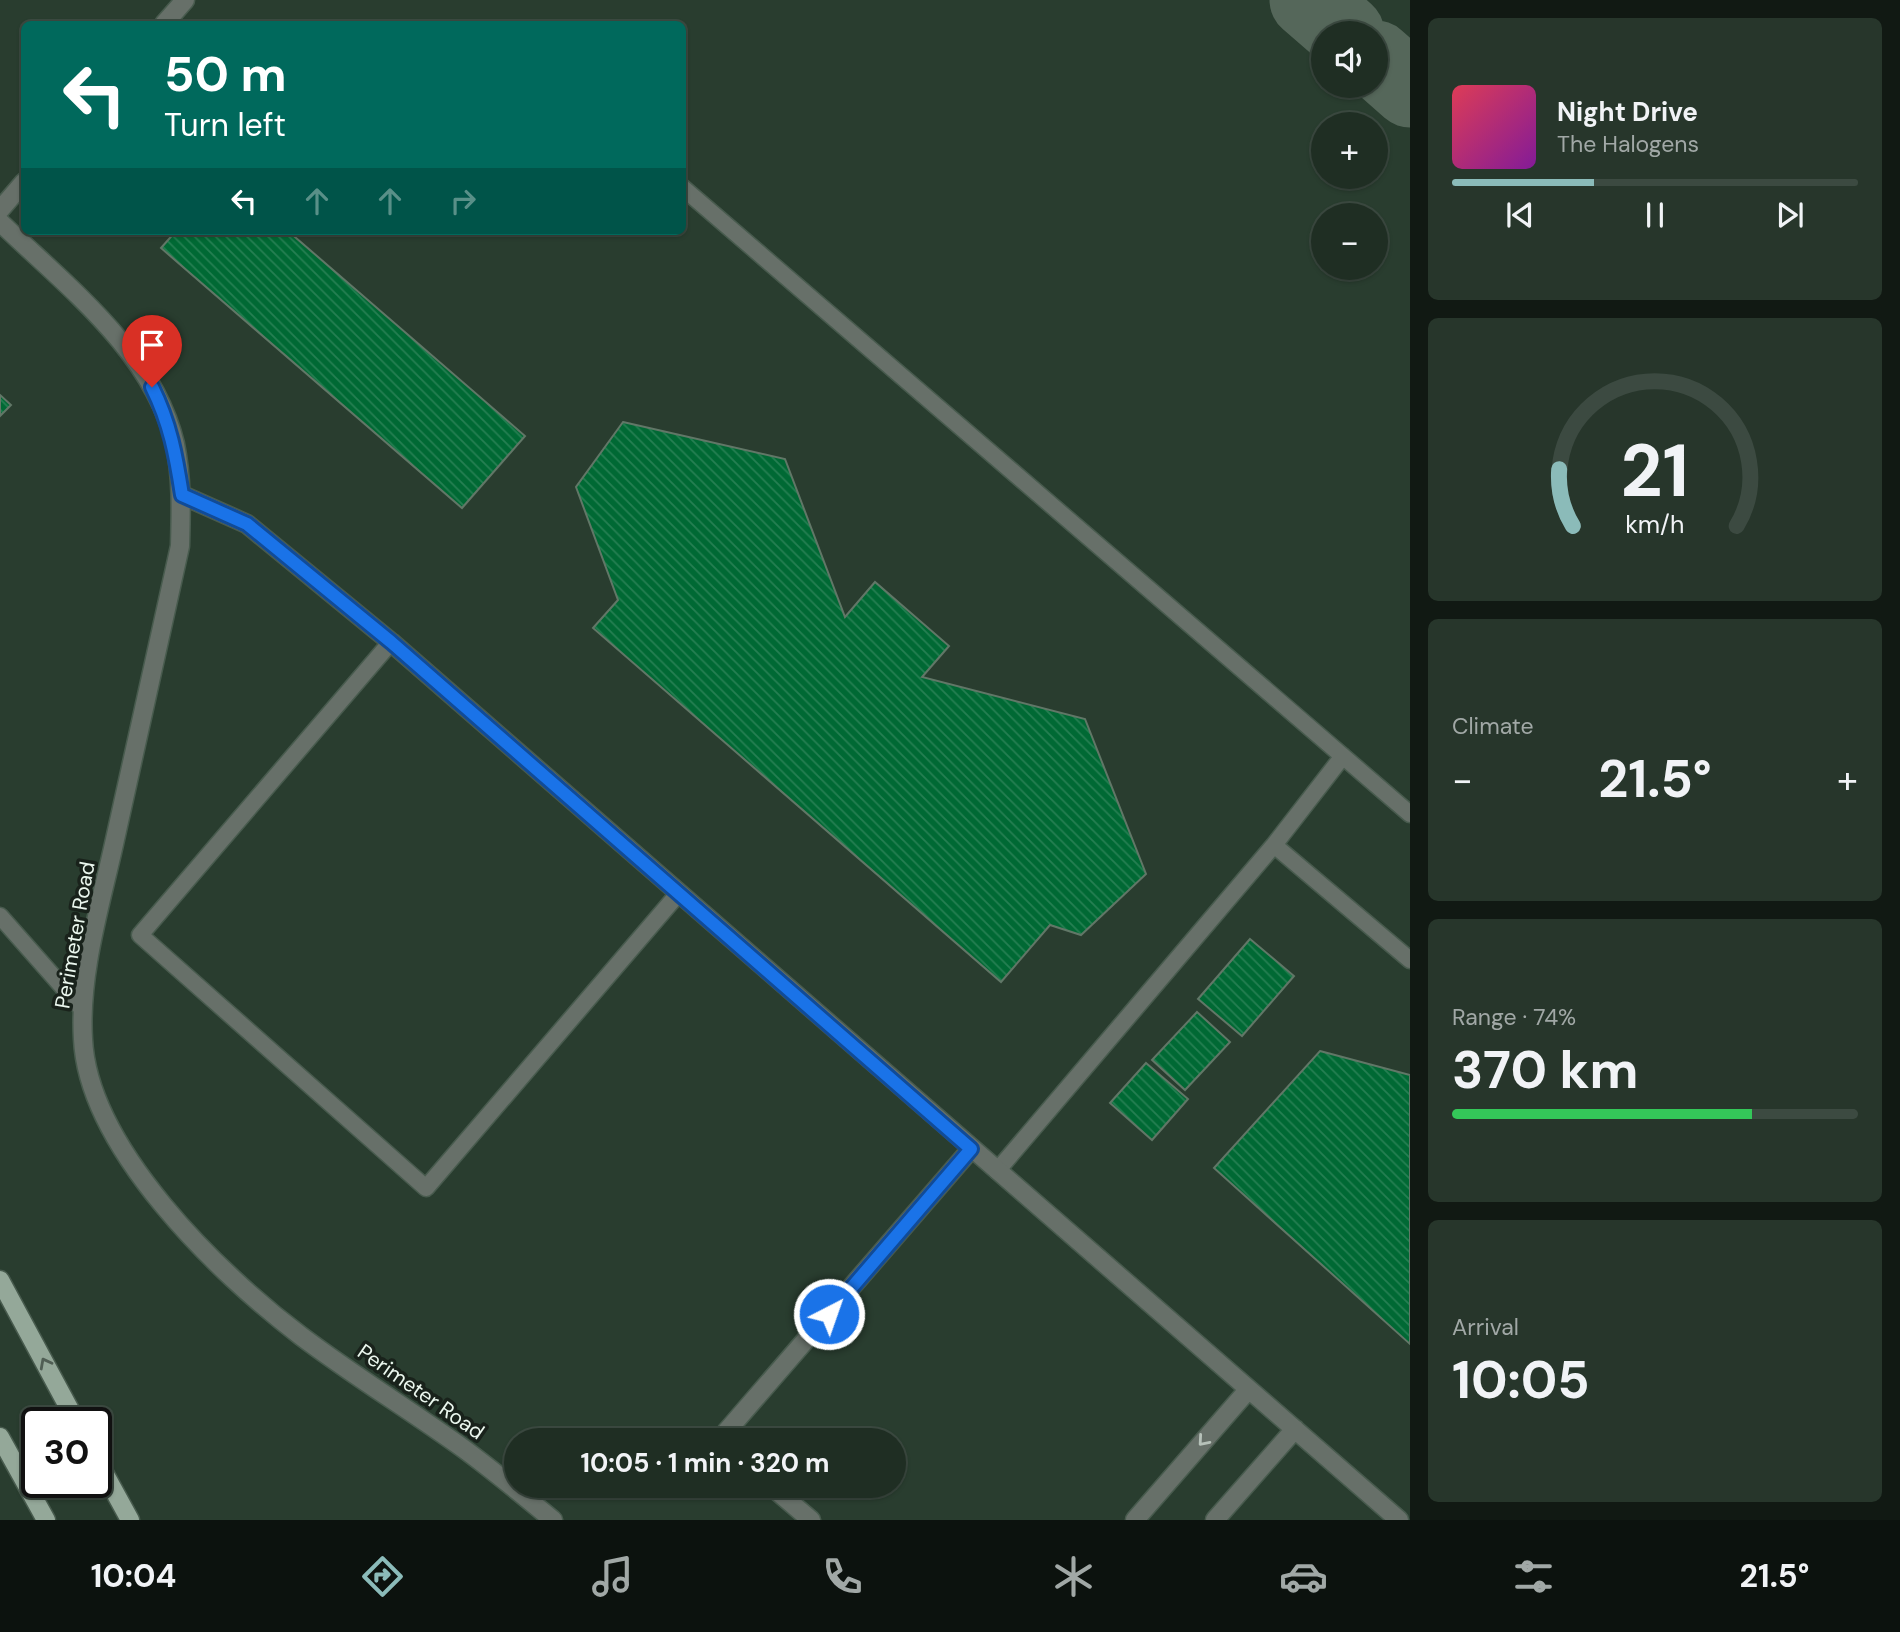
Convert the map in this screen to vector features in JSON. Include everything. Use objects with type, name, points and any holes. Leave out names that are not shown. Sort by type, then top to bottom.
[{"type":"main road","points":[[0,1280],[68,1407]]},
{"type":"main road","points":[[0,1437],[47,1520]]},
{"type":"main road","points":[[112,1487],[130,1520]]},
{"type":"street","points":[[167,21],[185,0]]},
{"type":"street","points":[[0,210],[21,186]]},
{"type":"street","name":"Perimeter Road","points":[[0,222],[93,312],[128,352],[152,387],[167,418],[175,444],[182,495],[180,545],[101,904],[83,1010],[83,1041],[92,1080],[114,1134],[145,1183],[191,1237],[299,1335],[465,1450],[553,1520]]},
{"type":"street","points":[[182,495],[247,524],[391,642],[1399,1520]]},
{"type":"street","points":[[729,1428],[971,1149]]},
{"type":"street","points":[[1135,1520],[1248,1390]]},
{"type":"street","points":[[1215,1520],[1295,1430]]},
{"type":"street","points":[[785,1498],[811,1520]]},
{"type":"lane","points":[[686,190],[1410,814]]},
{"type":"lane","points":[[391,642],[140,935],[426,1188],[678,894]]},
{"type":"lane","points":[[996,1171],[1274,845],[1343,756]]},
{"type":"lane","points":[[1274,845],[1410,960]]},
{"type":"lane","points":[[0,916],[83,1010]]},
{"type":"building","points":[[172,235],[293,235],[525,436],[462,508],[161,248]]},
{"type":"building","points":[[0,395],[11,405],[0,416]]},
{"type":"building","points":[[623,422],[785,459],[845,617],[875,582],[949,646],[922,677],[1085,719],[1146,874],[1081,935],[1050,925],[1001,982],[593,628],[618,600],[576,487]]},
{"type":"building","points":[[1250,939],[1294,976],[1242,1036],[1198,999]]},
{"type":"building","points":[[1197,1012],[1230,1042],[1185,1090],[1152,1060]]},
{"type":"building","points":[[1320,1051],[1410,1075],[1410,1344],[1214,1168]]},
{"type":"building","points":[[1146,1063],[1188,1099],[1152,1140],[1110,1103]]},
{"type":"taxiway","points":[[1308,0],[1332,21]]},
{"type":"taxiway","points":[[1388,70],[1410,89]]},
{"type":"route","points":[[152,387],[167,418],[175,444],[182,495],[247,524],[391,642],[971,1149],[829,1314]]}]
